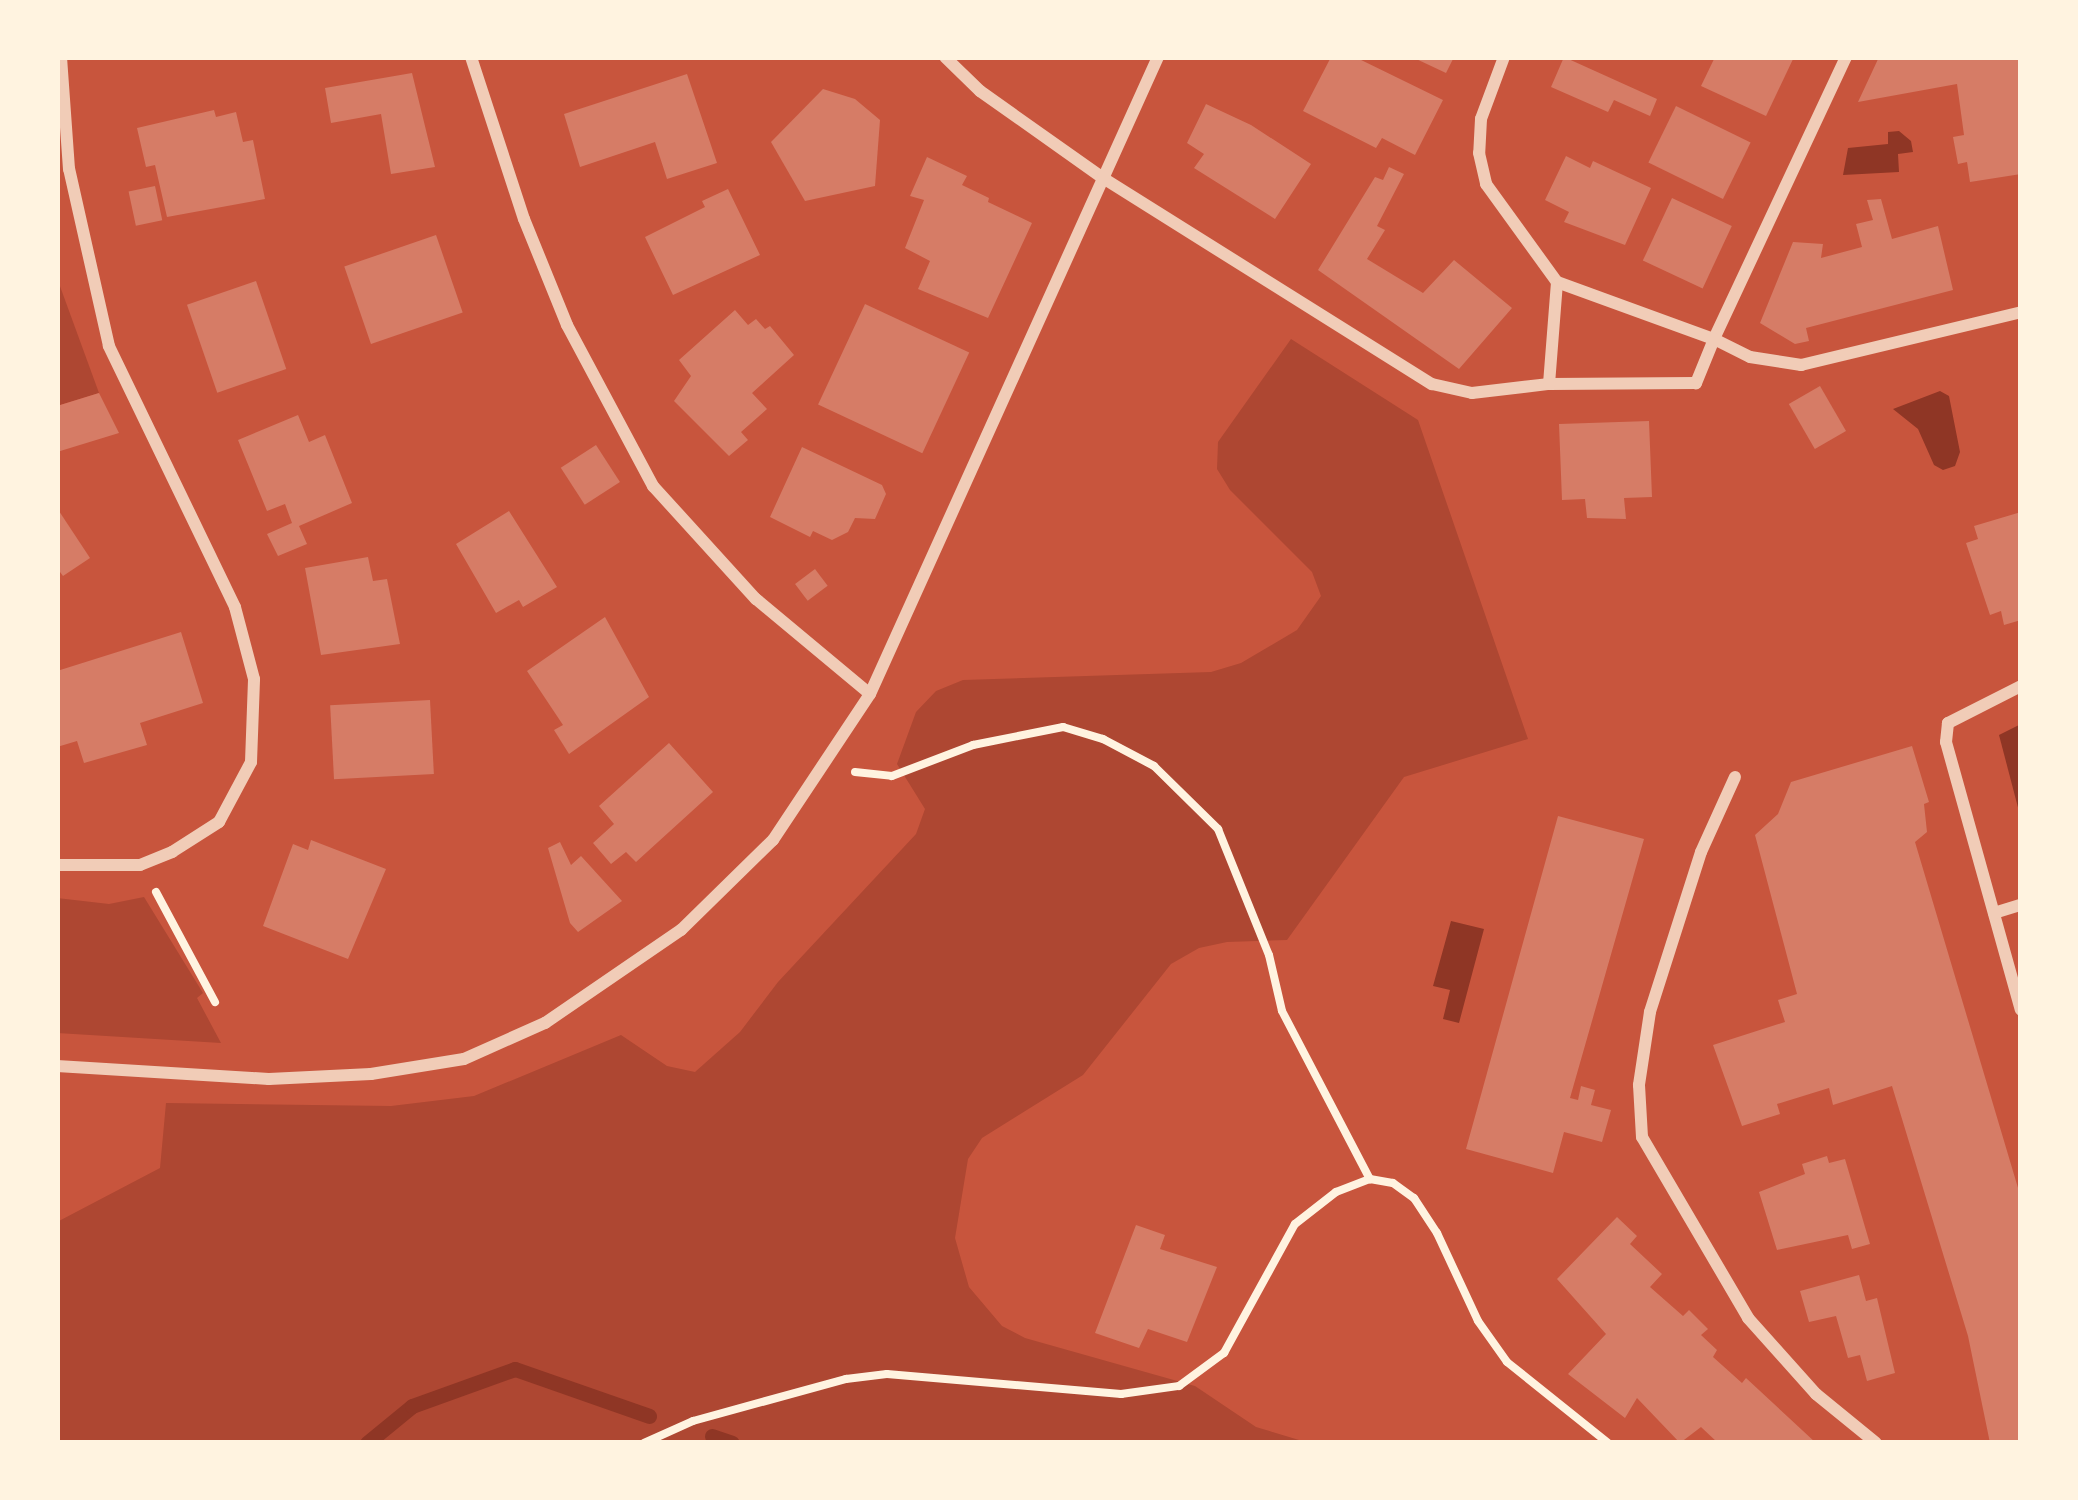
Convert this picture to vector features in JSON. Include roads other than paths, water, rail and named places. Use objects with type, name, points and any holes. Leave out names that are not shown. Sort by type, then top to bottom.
[{"type":"street","points":[[57,865],[140,865],[172,852],[219,822],[251,762],[254,679],[235,607],[109,346],[69,169],[61,57]]},
{"type":"street","points":[[471,57],[524,219],[567,325],[653,486],[756,599],[870,694]]},
{"type":"street","points":[[945,57],[980,91],[1103,178],[1432,384],[1472,393],[1549,384],[1696,383],[1846,57]]},
{"type":"street","points":[[57,1066],[269,1079],[371,1074],[464,1059],[545,1023],[681,930],[773,840],[870,694],[1158,57]]},
{"type":"street","points":[[1504,57],[1480,119],[1479,153],[1486,184],[1558,282],[1714,339],[1750,357],[1801,365],[2021,312]]},
{"type":"street","points":[[1549,384],[1558,282]]},
{"type":"street","points":[[2021,686],[1948,723],[1946,742],[2021,1010]]},
{"type":"street","points":[[1735,777],[1701,852],[1650,1012],[1639,1085],[1642,1137],[1748,1318],[1816,1394],[1876,1443]]},
{"type":"street","points":[[1994,913],[2021,905]]},
{"type":"waterway","points":[[367,1443],[412,1406],[515,1369],[649,1416]]},
{"type":"waterway","points":[[712,1436],[732,1443]]}]
